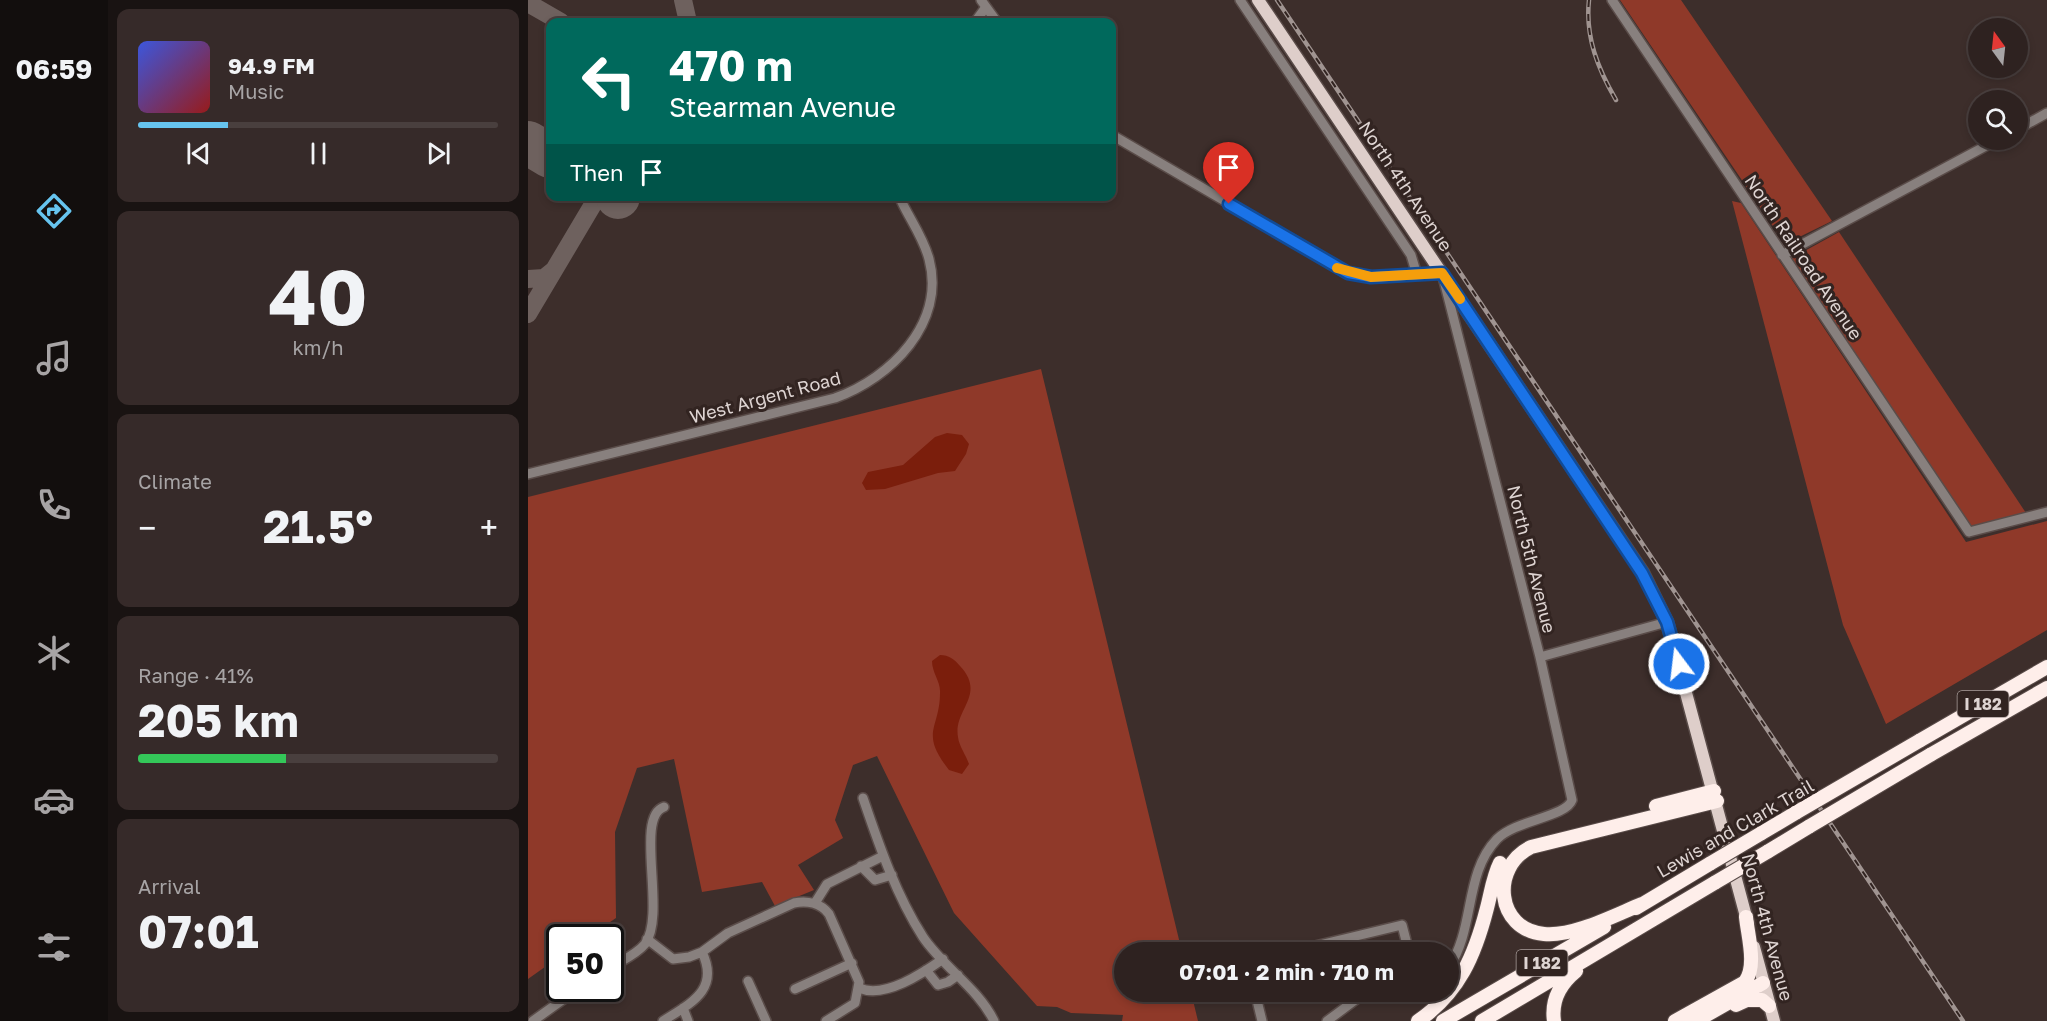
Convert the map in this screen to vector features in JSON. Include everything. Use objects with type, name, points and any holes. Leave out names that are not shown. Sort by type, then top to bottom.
[{"type":"highway","name":"Lewis and Clark Trail","points":[[1443,1021],[2047,667]]},
{"type":"highway","name":"Lewis and Clark Trail","points":[[1482,1021],[2047,688]]},
{"type":"highway","points":[[1990,721],[2047,698]]},
{"type":"highway","points":[[1642,904],[1586,926],[1556,934],[1541,934],[1521,926],[1511,915],[1503,895],[1503,880],[1513,860],[1531,847],[1716,796]]},
{"type":"highway","points":[[1418,1021],[1442,1002],[1466,971],[1476,947],[1498,867],[1512,849],[1532,838],[1716,796]]},
{"type":"highway","points":[[1675,1021],[1745,982],[1749,976],[1751,962],[1746,917]]},
{"type":"highway","points":[[1554,1021],[1554,1003],[1563,983],[1611,944]]},
{"type":"highway","points":[[1745,982],[1763,982]]},
{"type":"highway","points":[[1696,1021],[1763,982]]},
{"type":"highway","points":[[1705,1021],[1747,1000],[1762,1000],[1769,1006]]},
{"type":"main road","name":"North 4th Avenue","points":[[1258,0],[1642,573],[1667,622],[1716,796],[1774,1021]]},
{"type":"street","points":[[1240,0],[1411,255],[1417,275]]},
{"type":"street","name":"North Railroad Avenue","points":[[1612,0],[1969,532],[2047,512]]},
{"type":"street","points":[[977,18],[984,3]]},
{"type":"street","points":[[984,3],[994,18]]},
{"type":"street","points":[[2028,123],[2047,113]]},
{"type":"street","points":[[1116,137],[1342,270],[1371,277],[1442,273]]},
{"type":"street","points":[[1782,255],[1978,150]]},
{"type":"street","name":"West Argent Road","points":[[528,474],[835,398],[860,387],[883,371],[903,353],[920,328],[928,309],[932,288],[926,251],[901,201]]},
{"type":"street","name":"North 5th Avenue","points":[[1442,273],[1540,657],[1572,800],[1565,810],[1524,822],[1503,834],[1485,855],[1459,947]]},
{"type":"street","points":[[1540,657],[1667,622]]},
{"type":"street","points":[[863,798],[883,856],[924,938],[958,975],[994,1021]]},
{"type":"street","points":[[624,959],[644,946],[647,939],[655,902],[651,861],[652,818],[659,809],[664,807]]},
{"type":"street","points":[[815,903],[827,884],[883,856]]},
{"type":"street","points":[[861,866],[875,880],[892,875]]},
{"type":"street","points":[[647,939],[674,959],[702,952],[728,933],[787,906],[800,902],[815,903],[829,914],[852,963],[860,988],[849,1013],[826,1021]]},
{"type":"street","points":[[1331,942],[1402,925],[1408,929],[1409,942]]},
{"type":"street","points":[[663,1021],[705,990],[708,978],[702,952]]},
{"type":"street","points":[[860,988],[867,991],[879,991],[926,970],[943,959]]},
{"type":"street","points":[[795,989],[852,963]]},
{"type":"street","points":[[926,970],[939,985],[958,975]]},
{"type":"street","points":[[748,981],[766,1021]]},
{"type":"street","points":[[533,1021],[559,1002]]},
{"type":"street","points":[[1257,1002],[1262,1021]]},
{"type":"street","points":[[1327,1021],[1355,1002]]},
{"type":"street","points":[[683,1008],[688,1021]]},
{"type":"shaded area","points":[[1620,0],[1681,0],[1832,221],[1785,244]]},
{"type":"shaded area","points":[[1732,201],[1741,203],[1966,542],[2047,521],[2047,630],[1886,724],[1843,625]]},
{"type":"shaded area","points":[[1839,232],[2026,513],[1971,527],[1792,258]]},
{"type":"shaded area","points":[[1041,369],[1180,942],[1114,942],[1114,1002],[1193,1002],[1198,1021],[1122,1021],[1123,1015],[1071,1013],[1057,1007],[1037,1006],[954,913],[877,756],[853,765],[835,820],[843,838],[798,865],[814,890],[775,906],[762,882],[702,892],[674,759],[637,768],[615,832],[616,918],[607,924],[546,924],[546,966],[528,979],[528,497]]},
{"type":"shaded area","points":[[947,433],[962,435],[969,444],[966,454],[955,471],[938,473],[885,489],[866,490],[862,483],[868,472],[903,465],[935,437]]},
{"type":"shaded area","points":[[940,655],[956,661],[967,676],[970,686],[970,694],[958,727],[959,740],[969,764],[962,774],[949,770],[935,747],[933,738],[940,693],[932,661]]},
{"type":"taxiway","points":[[683,0],[687,18]]},
{"type":"taxiway","points":[[528,3],[554,18]]},
{"type":"taxiway","points":[[528,314],[595,201]]},
{"type":"taxiway","points":[[528,279],[544,278],[554,270]]},
{"type":"runway","points":[[528,143],[546,154]]},
{"type":"railway","points":[[1277,0],[1963,1021]]},
{"type":"railway","points":[[1589,0],[1589,27],[1594,52],[1616,100]]},
{"type":"slow traffic","points":[[1337,268],[1348,273],[1371,277],[1442,273],[1460,299]]},
{"type":"route","points":[[1229,204],[1348,273],[1371,277],[1394,277],[1442,273],[1642,573],[1667,622],[1679,664]]}]
